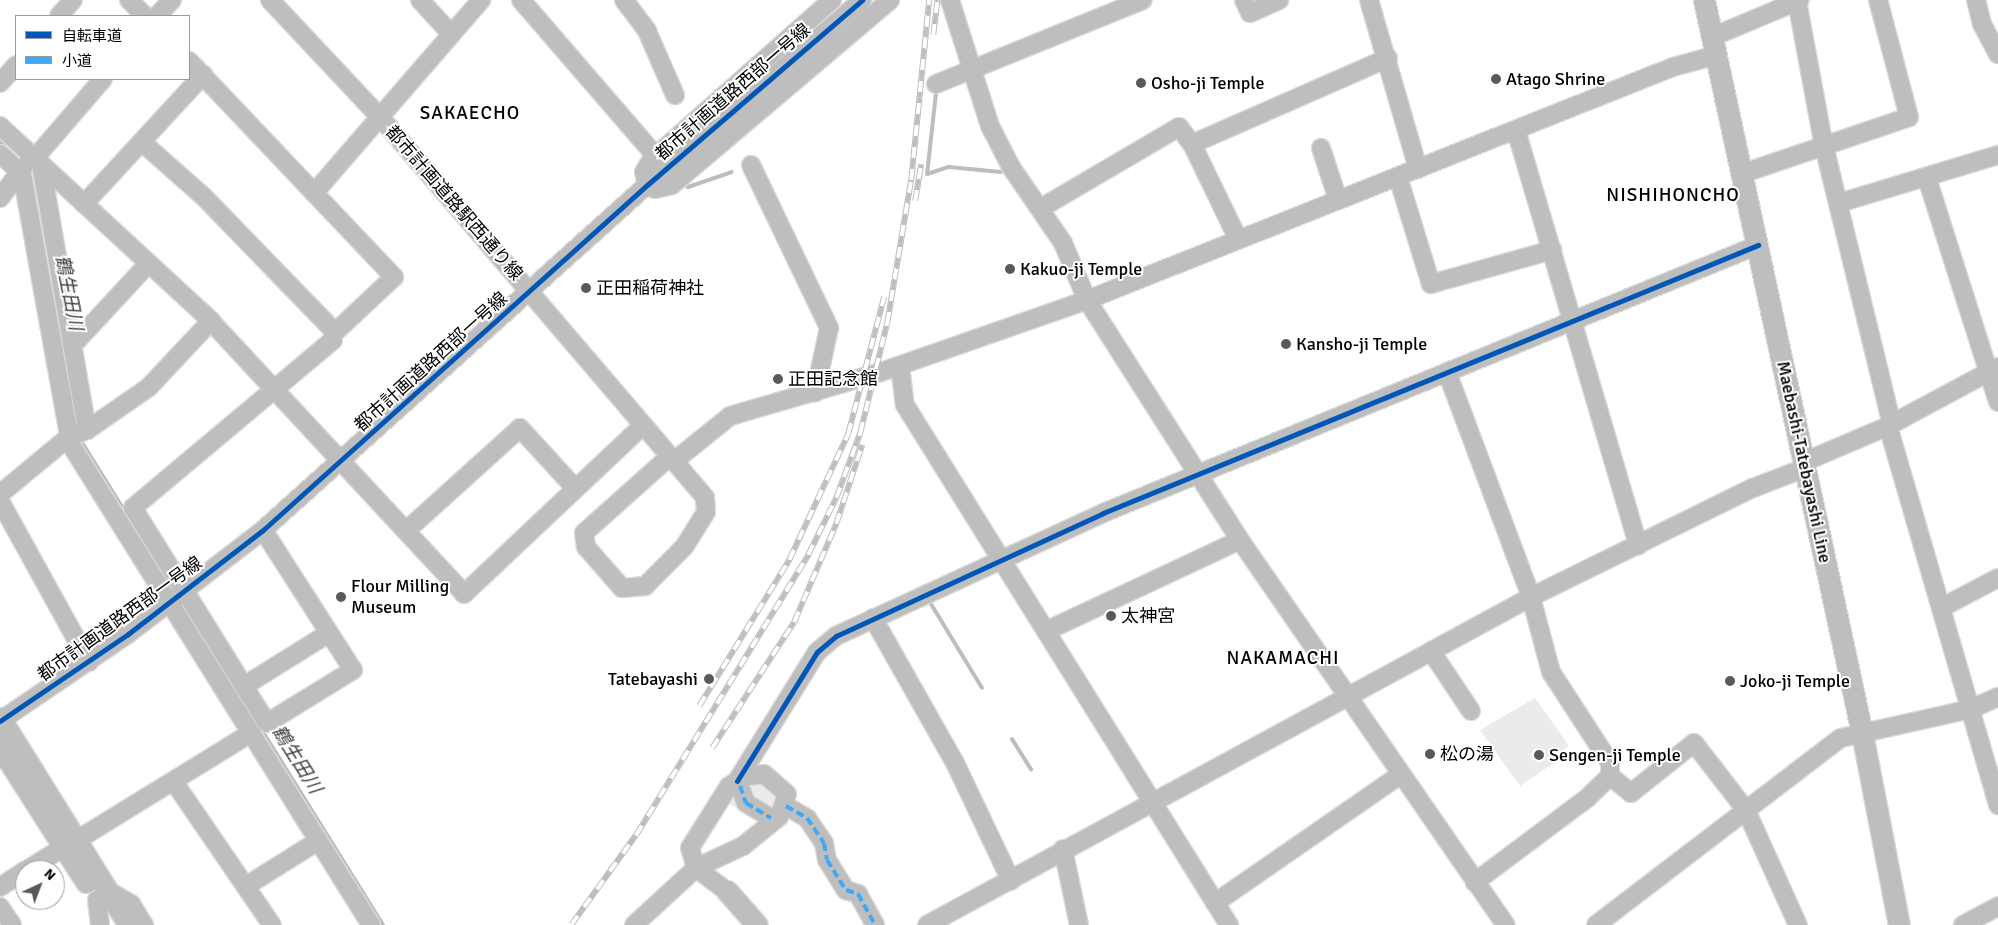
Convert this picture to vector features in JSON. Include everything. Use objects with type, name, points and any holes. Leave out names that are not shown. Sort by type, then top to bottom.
[{"type":"main road","name":"Maebashi-Tatebayashi Line","points":[[1704,0],[1862,733],[1899,925]]},
{"type":"main road","points":[[0,720],[102,895],[129,925]]},
{"type":"main road","points":[[0,747],[70,843]]},
{"type":"main road","points":[[727,891],[757,925]]},
{"type":"main road","points":[[102,895],[113,925]]},
{"type":"street","points":[[59,15],[73,0]]},
{"type":"street","points":[[129,0],[144,15]]},
{"type":"street","points":[[159,15],[172,0]]},
{"type":"street","name":"都市計画道路駅西通り線","points":[[270,0],[381,118],[671,460]]},
{"type":"street","points":[[420,0],[451,34]]},
{"type":"street","points":[[314,194],[481,0]]},
{"type":"street","points":[[521,0],[656,155]]},
{"type":"street","points":[[624,0],[647,31],[675,95]]},
{"type":"street","points":[[832,0],[645,165],[647,185],[655,189],[672,185],[890,0]]},
{"type":"street","name":"都市計画道路西部一号線","points":[[0,720],[89,662],[169,604],[263,530],[647,185],[862,0]]},
{"type":"street","points":[[950,0],[970,69],[1011,168],[1041,208],[1063,243],[1087,300],[1240,540],[1506,925]]},
{"type":"street","points":[[936,84],[1143,0]]},
{"type":"street","points":[[1244,0],[1250,13],[1279,0]]},
{"type":"street","points":[[1369,0],[1388,58],[1418,168]]},
{"type":"street","points":[[1741,174],[1909,118],[1878,0]]},
{"type":"street","points":[[1976,0],[1982,24],[1998,54]]},
{"type":"street","points":[[671,460],[705,498],[706,512],[685,546],[645,586],[622,588],[586,547],[584,533],[671,460],[730,416],[815,393],[900,366],[1087,300],[1673,66],[1799,1],[1824,146],[1840,204],[1890,425],[1998,805]]},
{"type":"street","points":[[1192,144],[1388,58]]},
{"type":"street","points":[[190,62],[394,277],[333,334]]},
{"type":"street","points":[[0,83],[15,65]]},
{"type":"street","points":[[84,204],[143,143],[202,75]]},
{"type":"street","points":[[0,198],[103,80]]},
{"type":"street","points":[[0,126],[211,322],[342,459],[464,594],[642,426]]},
{"type":"street","points":[[1041,208],[1180,127],[1192,144],[1238,239]]},
{"type":"street","points":[[1516,130],[1638,545]]},
{"type":"street","points":[[143,143],[204,198],[333,334],[333,340],[132,508],[186,590],[268,723],[352,670],[263,530]]},
{"type":"street","points":[[1321,148],[1338,200]]},
{"type":"street","points":[[0,154],[22,174],[69,437],[169,604],[371,925]]},
{"type":"street","points":[[1840,204],[1998,155]]},
{"type":"street","points":[[36,159],[87,430]]},
{"type":"street","points":[[751,165],[829,328],[815,393]]},
{"type":"street","points":[[1398,177],[1431,284],[1552,250]]},
{"type":"street","points":[[1927,178],[1992,370],[1998,402]]},
{"type":"street","points":[[738,783],[765,733],[817,652],[873,618],[999,559],[1197,475],[1758,245]]},
{"type":"street","points":[[72,346],[148,264]]},
{"type":"street","points":[[0,494],[69,437],[87,430],[149,387],[211,322]]},
{"type":"street","points":[[900,366],[905,405],[1151,804],[1229,925]]},
{"type":"street","points":[[931,924],[1011,881],[1063,849],[1151,804],[1531,597],[1753,488],[1890,425],[1992,370]]},
{"type":"street","points":[[1447,372],[1531,597],[1551,672],[1610,763],[1610,776],[1630,793],[1694,743],[1746,810],[1798,925]]},
{"type":"street","points":[[407,530],[520,428],[576,488]]},
{"type":"street","points":[[0,501],[89,662]]},
{"type":"street","points":[[1046,631],[1240,540]]},
{"type":"street","points":[[1941,608],[1998,578]]},
{"type":"street","points":[[873,618],[956,765],[1011,881]]},
{"type":"street","points":[[244,686],[329,633]]},
{"type":"street","points":[[1431,651],[1471,711]]},
{"type":"street","points":[[1596,925],[1841,738],[1970,708],[1998,697]]},
{"type":"street","points":[[43,860],[174,782],[251,733]]},
{"type":"street","points":[[634,925],[696,868],[733,852],[766,829],[786,806],[786,790],[764,774],[760,753],[765,733]]},
{"type":"street","points":[[727,891],[696,868],[690,848],[722,795],[738,783],[764,774]]},
{"type":"street","points":[[1215,903],[1402,774]]},
{"type":"street","points":[[1476,882],[1531,843],[1610,776]]},
{"type":"street","points":[[174,782],[272,925]]},
{"type":"street","points":[[738,783],[746,803],[771,818]]},
{"type":"street","points":[[786,806],[807,818],[824,843],[826,860],[846,890],[858,894],[875,925]]},
{"type":"street","points":[[246,886],[318,841]]},
{"type":"street","points":[[1063,849],[1079,925]]},
{"type":"street","points":[[727,891],[721,868],[733,852]]},
{"type":"street","points":[[0,887],[15,878]]},
{"type":"street","points":[[100,925],[102,895],[131,904],[144,925]]},
{"type":"street","points":[[1963,925],[1998,906]]},
{"type":"street","points":[[0,907],[12,925]]},
{"type":"shaded area","points":[[1535,698],[1569,746],[1552,758],[1554,763],[1520,786],[1480,730]]},
{"type":"shaded area","points":[[758,779],[778,798],[778,807],[761,823],[727,802],[740,786]]},
{"type":"waterway","points":[[936,93],[927,174],[949,167],[1001,172]]},
{"type":"waterway","name":"鶴生田川","points":[[0,141],[21,160]]},
{"type":"waterway","name":"鶴生田川","points":[[31,169],[64,349]]},
{"type":"waterway","points":[[684,184],[688,187],[732,172]]},
{"type":"waterway","name":"鶴生田川","points":[[81,441],[134,526]]},
{"type":"waterway","points":[[931,604],[982,688]]},
{"type":"waterway","name":"鶴生田川","points":[[186,610],[200,632]]},
{"type":"waterway","name":"鶴生田川","points":[[258,724],[383,925]]},
{"type":"waterway","points":[[1012,739],[1031,770]]},
{"type":"railway","points":[[571,925],[636,835],[808,555],[836,498],[860,433],[887,323],[911,180],[929,0]]},
{"type":"railway","points":[[933,35],[937,0]]},
{"type":"railway","points":[[915,201],[921,164]]},
{"type":"railway","points":[[699,706],[789,560],[848,434],[884,297]]},
{"type":"railway","points":[[712,748],[794,622],[836,524],[862,445]]},
{"type":"marked path","points":[[740,786],[746,803],[771,818]]},
{"type":"marked path","points":[[786,806],[807,818],[824,843],[827,860],[846,890],[858,894],[875,925]]},
{"type":"cycle path","points":[[0,721],[128,634],[263,530],[647,185],[862,0]]},
{"type":"cycle path","points":[[737,781],[817,652],[836,636],[1103,513],[1758,245]]},
{"type":"place","name":"Atago Shrine","points":[[1496,79]]},
{"type":"place","name":"Osho-ji Temple","points":[[1141,83]]},
{"type":"place","name":"Kakuo-ji Temple","points":[[1010,269]]},
{"type":"place","name":"正田稲荷神社","points":[[586,288]]},
{"type":"place","name":"Kansho-ji Temple","points":[[1286,344]]},
{"type":"place","name":"正田記念館","points":[[778,379]]},
{"type":"place","name":"Flour Milling Museum","points":[[341,597]]},
{"type":"place","name":"太神宮","points":[[1111,616]]},
{"type":"place","name":"Tatebayashi","points":[[709,679]]},
{"type":"place","name":"Joko-ji Temple","points":[[1730,681]]},
{"type":"place","name":"松の湯","points":[[1430,754]]},
{"type":"place","name":"Sengen-ji Temple","points":[[1539,755]]},
{"type":"district","name":"SAKAECHO","points":[[470,114]]},
{"type":"district","name":"NISHIHONCHO","points":[[1673,196]]},
{"type":"district","name":"NAKAMACHI","points":[[1283,659]]}]
